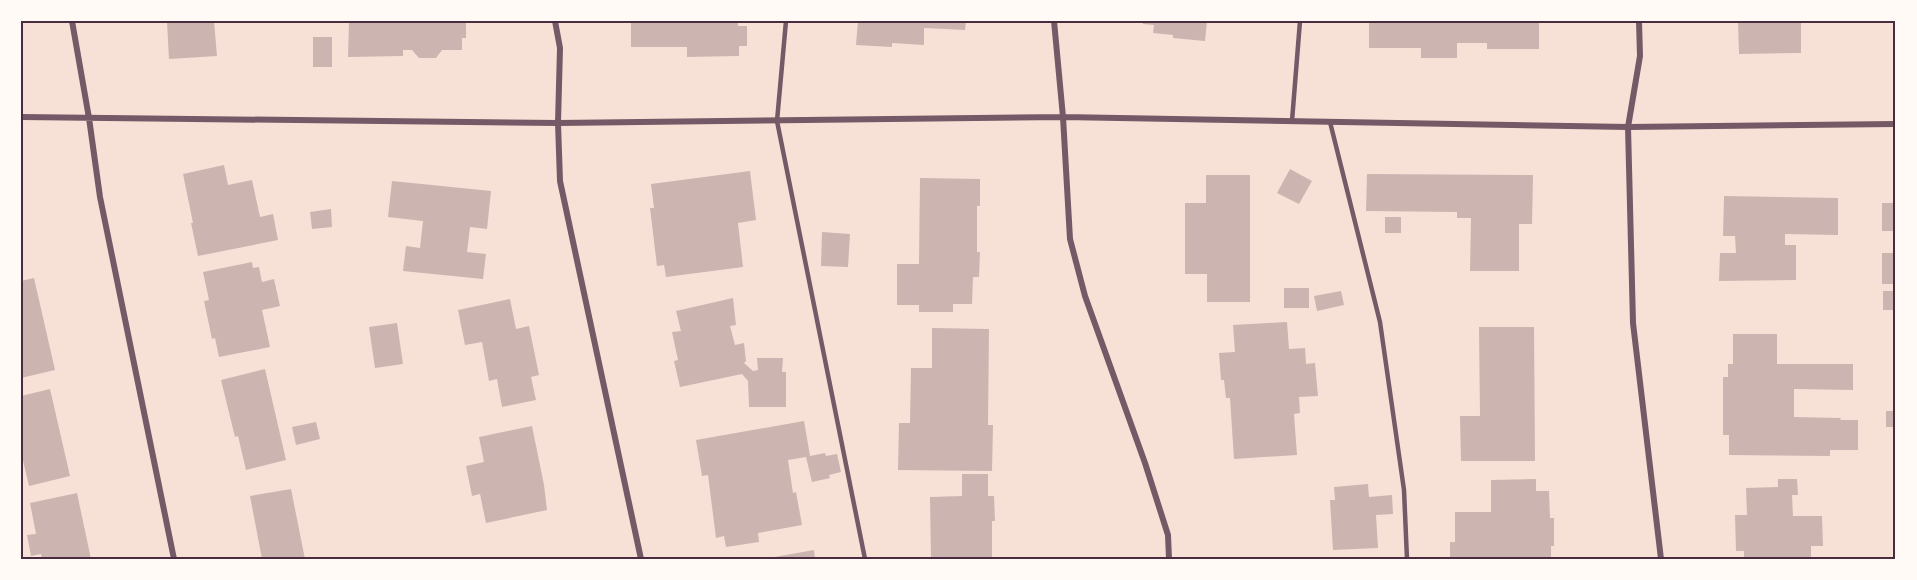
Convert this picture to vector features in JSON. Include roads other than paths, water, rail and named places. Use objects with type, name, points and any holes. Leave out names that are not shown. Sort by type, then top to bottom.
[{"type":"street","points":[[72,21],[100,197],[174,559]]},
{"type":"street","points":[[555,21],[560,48],[558,123],[560,181],[641,559]]},
{"type":"street","points":[[1054,21],[1063,117],[1070,238],[1085,296],[1145,463],[1168,535],[1169,559]]},
{"type":"street","points":[[1639,21],[1640,56],[1628,127],[1633,323],[1661,559]]},
{"type":"street","points":[[21,117],[558,123],[1063,117],[1628,127],[1896,124]]},
{"type":"lane","points":[[786,21],[777,121],[865,559]]},
{"type":"lane","points":[[1292,121],[1300,21]]},
{"type":"lane","points":[[1330,122],[1380,322],[1404,490],[1407,559]]}]
